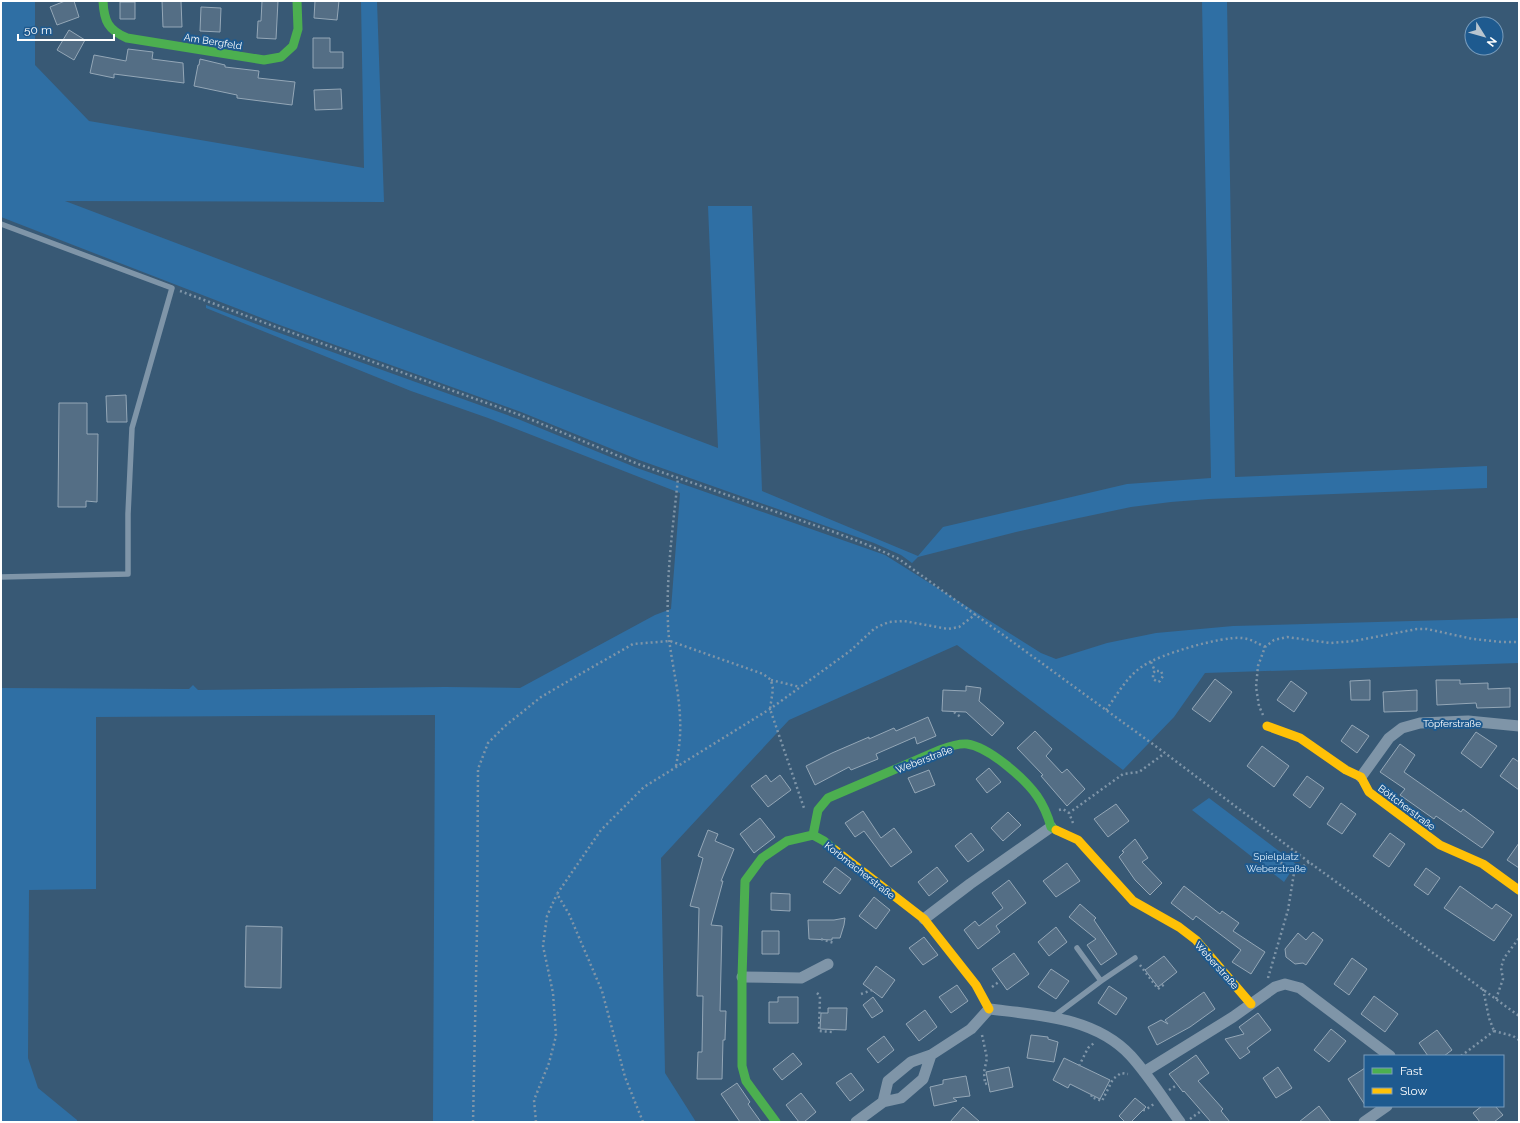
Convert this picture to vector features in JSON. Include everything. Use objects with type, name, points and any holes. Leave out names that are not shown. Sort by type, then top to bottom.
[{"type":"street","name":"Am Bergfeld","points":[[103,1],[103,12],[107,24],[116,34],[127,38],[264,60],[281,58],[293,46],[298,29],[297,1]]},
{"type":"street","name":"Töpferstraße","points":[[1361,777],[1390,738],[1402,728],[1420,723],[1468,722],[1519,726]]},
{"type":"street","points":[[1267,726],[1300,738],[1346,770],[1361,777]]},
{"type":"street","name":"Weberstraße","points":[[813,836],[818,810],[828,798],[944,749],[964,744],[986,752],[1021,778],[1040,798],[1047,812],[1050,827],[1078,840],[1133,901],[1157,916],[1179,927],[1196,940],[1251,1004]]},
{"type":"street","name":"Böttcherstraße","points":[[1361,777],[1369,792],[1440,844],[1483,864],[1519,890]]},
{"type":"street","points":[[924,919],[1050,827]]},
{"type":"street","points":[[776,1122],[746,1081],[742,1066],[744,881],[762,858],[786,841],[813,836]]},
{"type":"street","name":"Korbmacherstraße","points":[[813,836],[824,842],[924,919],[976,985],[990,1009]]},
{"type":"street","points":[[742,977],[801,978],[828,964]]},
{"type":"street","points":[[1144,1072],[1276,987],[1285,984],[1300,988],[1389,1055]]},
{"type":"street","points":[[883,1102],[888,1081],[911,1062],[931,1055],[971,1029],[990,1009],[1053,1017],[1077,1024],[1108,1036],[1130,1055],[1180,1122]]},
{"type":"street","points":[[856,1122],[883,1102],[901,1098],[923,1079],[931,1055]]},
{"type":"street","points":[[1364,1122],[1386,1107]]},
{"type":"lane","points":[[1,224],[172,288],[132,428],[128,514],[128,574],[1,577]]},
{"type":"lane","points":[[1077,948],[1101,981]]},
{"type":"lane","points":[[1053,1017],[1135,958]]},
{"type":"path","points":[[172,288],[520,415],[638,464],[886,552],[899,558],[1165,753],[1519,1016]]},
{"type":"path","points":[[676,767],[680,739],[680,716],[668,626],[668,604],[669,565],[678,478]]},
{"type":"path","points":[[536,1122],[534,1100],[549,1063],[556,1036],[553,994],[543,946],[547,916],[556,894],[601,830],[644,787],[770,709],[850,651],[875,628],[888,622],[904,621],[948,629],[959,627],[976,614]]},
{"type":"path","points":[[1259,706],[1256,687],[1258,666],[1265,647],[1274,640],[1287,637],[1330,643],[1354,641],[1417,629],[1428,629],[1473,639],[1519,642]]},
{"type":"path","points":[[1106,710],[1130,676],[1143,665],[1191,647],[1218,640],[1242,638],[1254,641],[1265,647]]},
{"type":"path","points":[[473,1122],[478,930],[478,769],[488,743],[505,726],[541,697],[633,644],[670,641],[762,674],[771,680],[800,687]]},
{"type":"path","points":[[1151,662],[1155,671],[1153,673],[1153,679],[1155,681],[1160,681],[1164,676],[1161,671],[1155,671]]},
{"type":"path","points":[[771,680],[773,689],[770,709],[806,814]]},
{"type":"path","points":[[954,712],[962,718]]},
{"type":"path","points":[[1078,840],[1070,813],[1123,774],[1139,772],[1165,753]]},
{"type":"path","points":[[1276,861],[1283,864],[1294,873]]},
{"type":"path","points":[[1276,987],[1268,979],[1288,910],[1294,873],[1310,862]]},
{"type":"path","points":[[556,894],[569,914],[602,991],[625,1077],[643,1122]]},
{"type":"path","points":[[1496,999],[1503,979],[1501,968],[1504,958],[1519,938]]},
{"type":"path","points":[[821,939],[834,943]]},
{"type":"path","points":[[1135,958],[1158,989],[1166,983]]},
{"type":"path","points":[[1483,989],[1489,1018],[1494,1031]]},
{"type":"path","points":[[861,994],[872,990]]},
{"type":"path","points":[[817,993],[820,996],[819,1031],[833,1032],[833,1030]]},
{"type":"path","points":[[978,1021],[987,1058],[984,1072],[985,1084],[988,1083]]},
{"type":"path","points":[[1494,1031],[1513,1036],[1519,1040]]},
{"type":"path","points":[[1462,1055],[1494,1031]]},
{"type":"path","points":[[1079,1066],[1088,1048],[1094,1042]]},
{"type":"path","points":[[1092,1095],[1091,1097],[1102,1101],[1113,1079],[1121,1073],[1128,1074]]},
{"type":"path","points":[[1186,1122],[1201,1110]]},
{"type":"green space","points":[[1,1],[35,1],[35,65],[89,121],[364,168],[361,1],[377,1],[384,202],[65,201],[718,448],[708,206],[752,206],[762,491],[918,556],[943,527],[1127,484],[1211,478],[1202,1],[1227,1],[1235,477],[1487,466],[1487,488],[1209,499],[1131,507],[1016,532],[918,557],[912,563],[901,555],[874,543],[639,460],[521,412],[277,324],[1,217]]},
{"type":"green space","points":[[206,305],[518,419],[637,468],[885,555],[1041,653],[1056,659],[1107,643],[1156,633],[1233,626],[1519,618],[1519,663],[1205,673],[1174,717],[1123,770],[957,645],[789,720],[661,858],[665,1073],[696,1122],[433,1122],[435,715],[96,717],[96,889],[29,890],[28,1058],[38,1088],[77,1120],[77,1122],[1,1122],[1,688],[189,689],[193,685],[198,690],[445,687],[520,688],[655,615],[671,609],[680,493],[488,418],[411,391],[206,308]]},
{"type":"green space","name":"Spielplatz Weberstraße","points":[[1209,798],[1296,864],[1284,882],[1192,810]]},
{"type":"building","points":[[65,1],[74,1],[79,17],[57,25],[50,7]]},
{"type":"building","points":[[162,1],[181,1],[182,27],[163,27]]},
{"type":"building","points":[[262,1],[278,1],[276,39],[257,38],[258,21],[261,21]]},
{"type":"building","points":[[315,1],[339,1],[337,20],[314,18]]},
{"type":"building","points":[[120,2],[135,2],[135,19],[120,19]]},
{"type":"building","points":[[201,7],[221,8],[220,32],[200,31]]},
{"type":"building","points":[[69,30],[85,40],[74,60],[57,50]]},
{"type":"building","points":[[313,38],[330,38],[330,52],[343,52],[343,68],[313,68]]},
{"type":"building","points":[[128,49],[153,52],[152,59],[183,63],[184,83],[114,74],[114,78],[90,73],[94,55],[126,61]]},
{"type":"building","points":[[200,59],[225,65],[225,67],[259,71],[258,78],[295,82],[292,105],[237,98],[237,95],[194,86]]},
{"type":"building","points":[[341,89],[342,109],[315,110],[314,90]]},
{"type":"building","points":[[126,395],[127,422],[107,422],[106,396]]},
{"type":"building","points":[[59,403],[87,403],[87,434],[98,434],[97,502],[86,501],[86,507],[58,507]]},
{"type":"building","points":[[1215,679],[1232,692],[1210,722],[1192,709]]},
{"type":"building","points":[[1370,680],[1370,700],[1351,700],[1350,681]]},
{"type":"building","points":[[1436,680],[1460,680],[1460,684],[1488,683],[1488,689],[1510,688],[1510,707],[1477,708],[1476,703],[1437,705]]},
{"type":"building","points":[[1291,681],[1307,693],[1294,712],[1277,700]]},
{"type":"building","points":[[966,686],[981,688],[979,701],[1004,723],[992,736],[966,712],[942,711],[943,690],[966,691]]},
{"type":"building","points":[[1417,690],[1417,711],[1384,712],[1383,692]]},
{"type":"building","points":[[928,717],[936,736],[917,744],[915,737],[876,754],[878,759],[851,770],[849,767],[815,785],[806,766],[869,737],[869,739],[894,728],[896,731]]},
{"type":"building","points":[[1352,725],[1369,736],[1357,753],[1341,741]]},
{"type":"building","points":[[1035,731],[1052,749],[1046,756],[1062,773],[1067,769],[1085,789],[1067,806],[1041,776],[1043,775],[1017,748]]},
{"type":"building","points":[[1476,732],[1497,746],[1481,768],[1461,753]]},
{"type":"building","points":[[1400,744],[1415,755],[1404,772],[1461,812],[1463,809],[1494,832],[1482,848],[1436,816],[1434,819],[1400,795],[1405,789],[1380,772]]},
{"type":"building","points":[[1262,746],[1289,766],[1274,787],[1247,766]]},
{"type":"building","points":[[1513,758],[1519,762],[1519,790],[1500,776]]},
{"type":"building","points":[[989,768],[1001,782],[987,793],[976,779]]},
{"type":"building","points":[[929,770],[935,785],[915,793],[908,778]]},
{"type":"building","points":[[766,775],[771,782],[780,775],[791,790],[768,807],[751,786]]},
{"type":"building","points":[[1307,776],[1324,788],[1310,808],[1293,795]]},
{"type":"building","points":[[1341,803],[1356,814],[1342,834],[1327,824]]},
{"type":"building","points":[[1116,804],[1129,821],[1108,837],[1094,819]]},
{"type":"building","points":[[863,811],[881,838],[894,828],[912,852],[891,867],[864,831],[855,837],[845,823]]},
{"type":"building","points":[[1008,812],[1021,825],[1003,841],[991,828]]},
{"type":"building","points":[[760,818],[775,837],[754,853],[740,834]]},
{"type":"building","points":[[708,830],[718,834],[715,841],[734,849],[721,881],[723,881],[711,925],[722,926],[720,1011],[726,1011],[725,1040],[723,1040],[722,1079],[697,1079],[698,1052],[702,1052],[703,996],[697,996],[699,908],[690,906],[703,858],[698,856]]},
{"type":"building","points":[[971,833],[984,850],[968,862],[955,846]]},
{"type":"building","points":[[1390,833],[1405,844],[1389,867],[1373,856]]},
{"type":"building","points":[[1135,839],[1148,858],[1142,862],[1162,883],[1150,895],[1135,880],[1119,857],[1124,852],[1122,851]]},
{"type":"building","points":[[1519,843],[1519,868],[1507,860]]},
{"type":"building","points":[[1067,863],[1080,881],[1056,897],[1043,881]]},
{"type":"building","points":[[835,867],[851,879],[840,894],[823,882]]},
{"type":"building","points":[[937,867],[948,881],[929,896],[918,882]]},
{"type":"building","points":[[1426,868],[1440,878],[1428,895],[1414,885]]},
{"type":"building","points":[[1009,880],[1026,903],[996,926],[1000,932],[978,949],[964,930],[975,921],[979,926],[1003,908],[992,893]]},
{"type":"building","points":[[1184,886],[1220,914],[1222,911],[1239,923],[1233,931],[1265,952],[1251,974],[1232,962],[1241,950],[1196,916],[1193,920],[1171,903]]},
{"type":"building","points":[[1460,886],[1492,909],[1496,904],[1512,915],[1494,941],[1444,908]]},
{"type":"building","points":[[771,893],[790,894],[790,911],[771,910]]},
{"type":"building","points":[[874,897],[890,910],[876,929],[859,916]]},
{"type":"building","points":[[1080,904],[1096,918],[1094,920],[1117,954],[1101,965],[1087,945],[1096,939],[1069,917]]},
{"type":"building","points":[[845,918],[840,938],[832,938],[832,940],[809,939],[808,920],[834,920]]},
{"type":"building","points":[[246,926],[282,927],[281,988],[245,987]]},
{"type":"building","points":[[1056,927],[1067,942],[1049,956],[1038,942]]},
{"type":"building","points":[[762,931],[779,931],[779,954],[762,954]]},
{"type":"building","points":[[1313,932],[1323,940],[1306,965],[1303,963],[1295,964],[1286,957],[1285,949],[1298,933],[1306,940]]},
{"type":"building","points":[[924,937],[938,955],[923,965],[909,948]]},
{"type":"building","points":[[1014,953],[1029,974],[1007,990],[992,969]]},
{"type":"building","points":[[1164,956],[1177,972],[1158,987],[1145,970]]},
{"type":"building","points":[[1352,958],[1367,969],[1349,995],[1334,984]]},
{"type":"building","points":[[876,966],[895,980],[882,998],[863,984]]},
{"type":"building","points":[[1051,969],[1069,981],[1056,999],[1038,987]]},
{"type":"building","points":[[957,985],[968,1001],[951,1013],[939,997]]},
{"type":"building","points":[[1109,986],[1127,998],[1116,1015],[1098,1003]]},
{"type":"building","points":[[1204,992],[1215,1009],[1190,1027],[1157,1045],[1148,1027],[1161,1020],[1168,1024],[1165,1020]]},
{"type":"building","points":[[1374,996],[1398,1014],[1385,1032],[1361,1014]]},
{"type":"building","points":[[778,997],[798,997],[798,1023],[769,1023],[769,1002],[778,1002]]},
{"type":"building","points":[[873,997],[883,1011],[872,1018],[863,1005]]},
{"type":"building","points":[[828,1008],[847,1008],[846,1030],[820,1029],[821,1013],[828,1013]]},
{"type":"building","points":[[925,1010],[937,1027],[919,1041],[906,1024]]},
{"type":"building","points":[[1258,1013],[1271,1030],[1247,1048],[1250,1052],[1240,1059],[1225,1039],[1244,1034],[1239,1027]]},
{"type":"building","points":[[1331,1029],[1346,1041],[1329,1062],[1314,1050]]},
{"type":"building","points":[[1437,1030],[1452,1050],[1445,1055],[1427,1055],[1419,1043]]},
{"type":"building","points":[[1031,1035],[1048,1037],[1048,1039],[1058,1042],[1054,1062],[1027,1058]]},
{"type":"building","points":[[884,1036],[894,1050],[878,1063],[867,1049]]},
{"type":"building","points":[[793,1053],[802,1064],[782,1080],[773,1069]]},
{"type":"building","points":[[1196,1055],[1209,1073],[1198,1081],[1223,1109],[1221,1111],[1230,1122],[1211,1122],[1184,1091],[1183,1092],[1169,1074]]},
{"type":"building","points":[[1064,1058],[1110,1080],[1100,1099],[1070,1084],[1068,1088],[1053,1080]]},
{"type":"building","points":[[1009,1067],[1013,1087],[990,1092],[986,1072]]},
{"type":"building","points":[[1278,1067],[1292,1088],[1276,1098],[1263,1078]]},
{"type":"building","points":[[1364,1069],[1364,1103],[1348,1079]]},
{"type":"building","points":[[851,1073],[864,1090],[850,1101],[836,1083]]},
{"type":"building","points":[[966,1076],[970,1096],[953,1098],[957,1101],[934,1106],[930,1087],[943,1084],[943,1080]]},
{"type":"building","points":[[737,1083],[750,1102],[748,1104],[761,1122],[740,1122],[721,1094]]},
{"type":"building","points":[[801,1093],[816,1112],[804,1122],[799,1122],[786,1105]]},
{"type":"building","points":[[1135,1098],[1146,1107],[1131,1122],[1125,1122],[1119,1116]]},
{"type":"building","points":[[1319,1106],[1331,1122],[1299,1122]]},
{"type":"building","points":[[963,1107],[980,1122],[950,1122]]},
{"type":"building","points":[[1481,1107],[1496,1107],[1503,1115],[1494,1122],[1480,1122],[1473,1113]]},
{"type":"traffic: fast","points":[[103,1],[104,14],[108,24],[115,32],[127,38],[264,60],[281,57],[293,46],[298,29],[297,1]]},
{"type":"traffic: fast","points":[[813,835],[818,810],[828,798],[940,750],[964,744],[976,746],[995,757],[1015,772],[1037,796],[1046,811],[1051,827],[1056,830]]},
{"type":"traffic: fast","points":[[776,1122],[746,1081],[742,1066],[742,977],[745,881],[762,858],[787,841],[813,835],[824,841],[835,850]]},
{"type":"traffic: slow","points":[[1267,726],[1300,738],[1346,770],[1361,777],[1369,792],[1440,845],[1483,864],[1519,890]]},
{"type":"traffic: slow","points":[[1056,830],[1078,840],[1133,901],[1179,927],[1196,940],[1251,1004]]},
{"type":"traffic: slow","points":[[835,850],[924,919],[976,985],[989,1009]]}]
